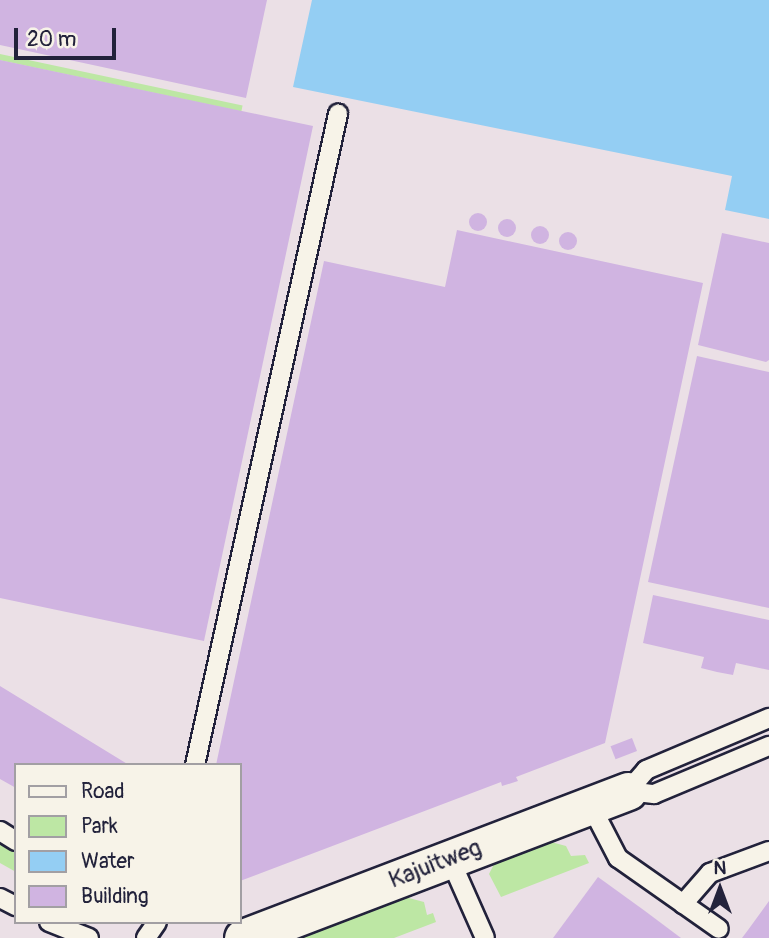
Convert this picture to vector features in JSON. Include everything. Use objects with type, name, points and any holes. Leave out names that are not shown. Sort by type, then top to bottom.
[{"type":"street","name":"Kajuitweg","points":[[243,938],[628,791]]},
{"type":"lane","points":[[195,763],[338,114]]},
{"type":"lane","points":[[628,791],[646,770],[769,718]]},
{"type":"lane","points":[[628,791],[654,794],[769,746]]},
{"type":"lane","points":[[590,804],[618,858],[719,929]]},
{"type":"lane","points":[[684,904],[710,873],[769,851]]},
{"type":"lane","points":[[450,859],[479,933]]},
{"type":"lane","points":[[53,924],[89,938]]},
{"type":"shaded area","points":[[0,0],[769,0],[769,938],[0,938]]},
{"type":"green space","points":[[0,54],[243,106],[241,111],[0,60]]},
{"type":"green space","points":[[551,842],[566,846],[571,856],[585,855],[589,863],[501,897],[489,874],[494,864]]},
{"type":"green space","points":[[0,843],[14,851],[14,871],[0,863]]},
{"type":"green space","points":[[405,897],[424,902],[427,915],[433,913],[436,922],[394,938],[297,938]]},
{"type":"water","points":[[312,0],[769,0],[769,219],[725,210],[732,176],[293,87]]},
{"type":"building","points":[[0,0],[267,0],[246,98],[0,45]]},
{"type":"building","points":[[0,60],[313,126],[204,641],[0,598]]},
{"type":"building","points":[[474,213],[482,213],[487,222],[485,229],[474,231],[469,226],[469,218]]},
{"type":"building","points":[[503,219],[511,219],[516,228],[514,235],[503,237],[498,232],[498,224]]},
{"type":"building","points":[[536,226],[544,226],[549,235],[547,242],[536,244],[531,239],[531,231]]},
{"type":"building","points":[[457,230],[703,283],[605,743],[516,777],[518,781],[502,786],[501,782],[242,880],[242,763],[216,763],[324,261],[445,287]]},
{"type":"building","points":[[564,232],[572,232],[577,241],[575,248],[564,250],[559,245],[559,237]]},
{"type":"building","points":[[722,233],[769,243],[769,360],[766,362],[698,345]]},
{"type":"building","points":[[697,356],[769,372],[769,608],[648,582]]},
{"type":"building","points":[[653,595],[769,620],[769,670],[736,663],[733,675],[717,672],[701,668],[704,657],[643,643]]},
{"type":"building","points":[[0,686],[126,763],[14,763],[14,787],[0,779]]},
{"type":"building","points":[[632,738],[637,751],[616,759],[611,746]]},
{"type":"building","points":[[598,877],[645,911],[681,938],[553,938]]},
{"type":"building","points":[[769,901],[769,938],[742,938],[748,930]]}]
